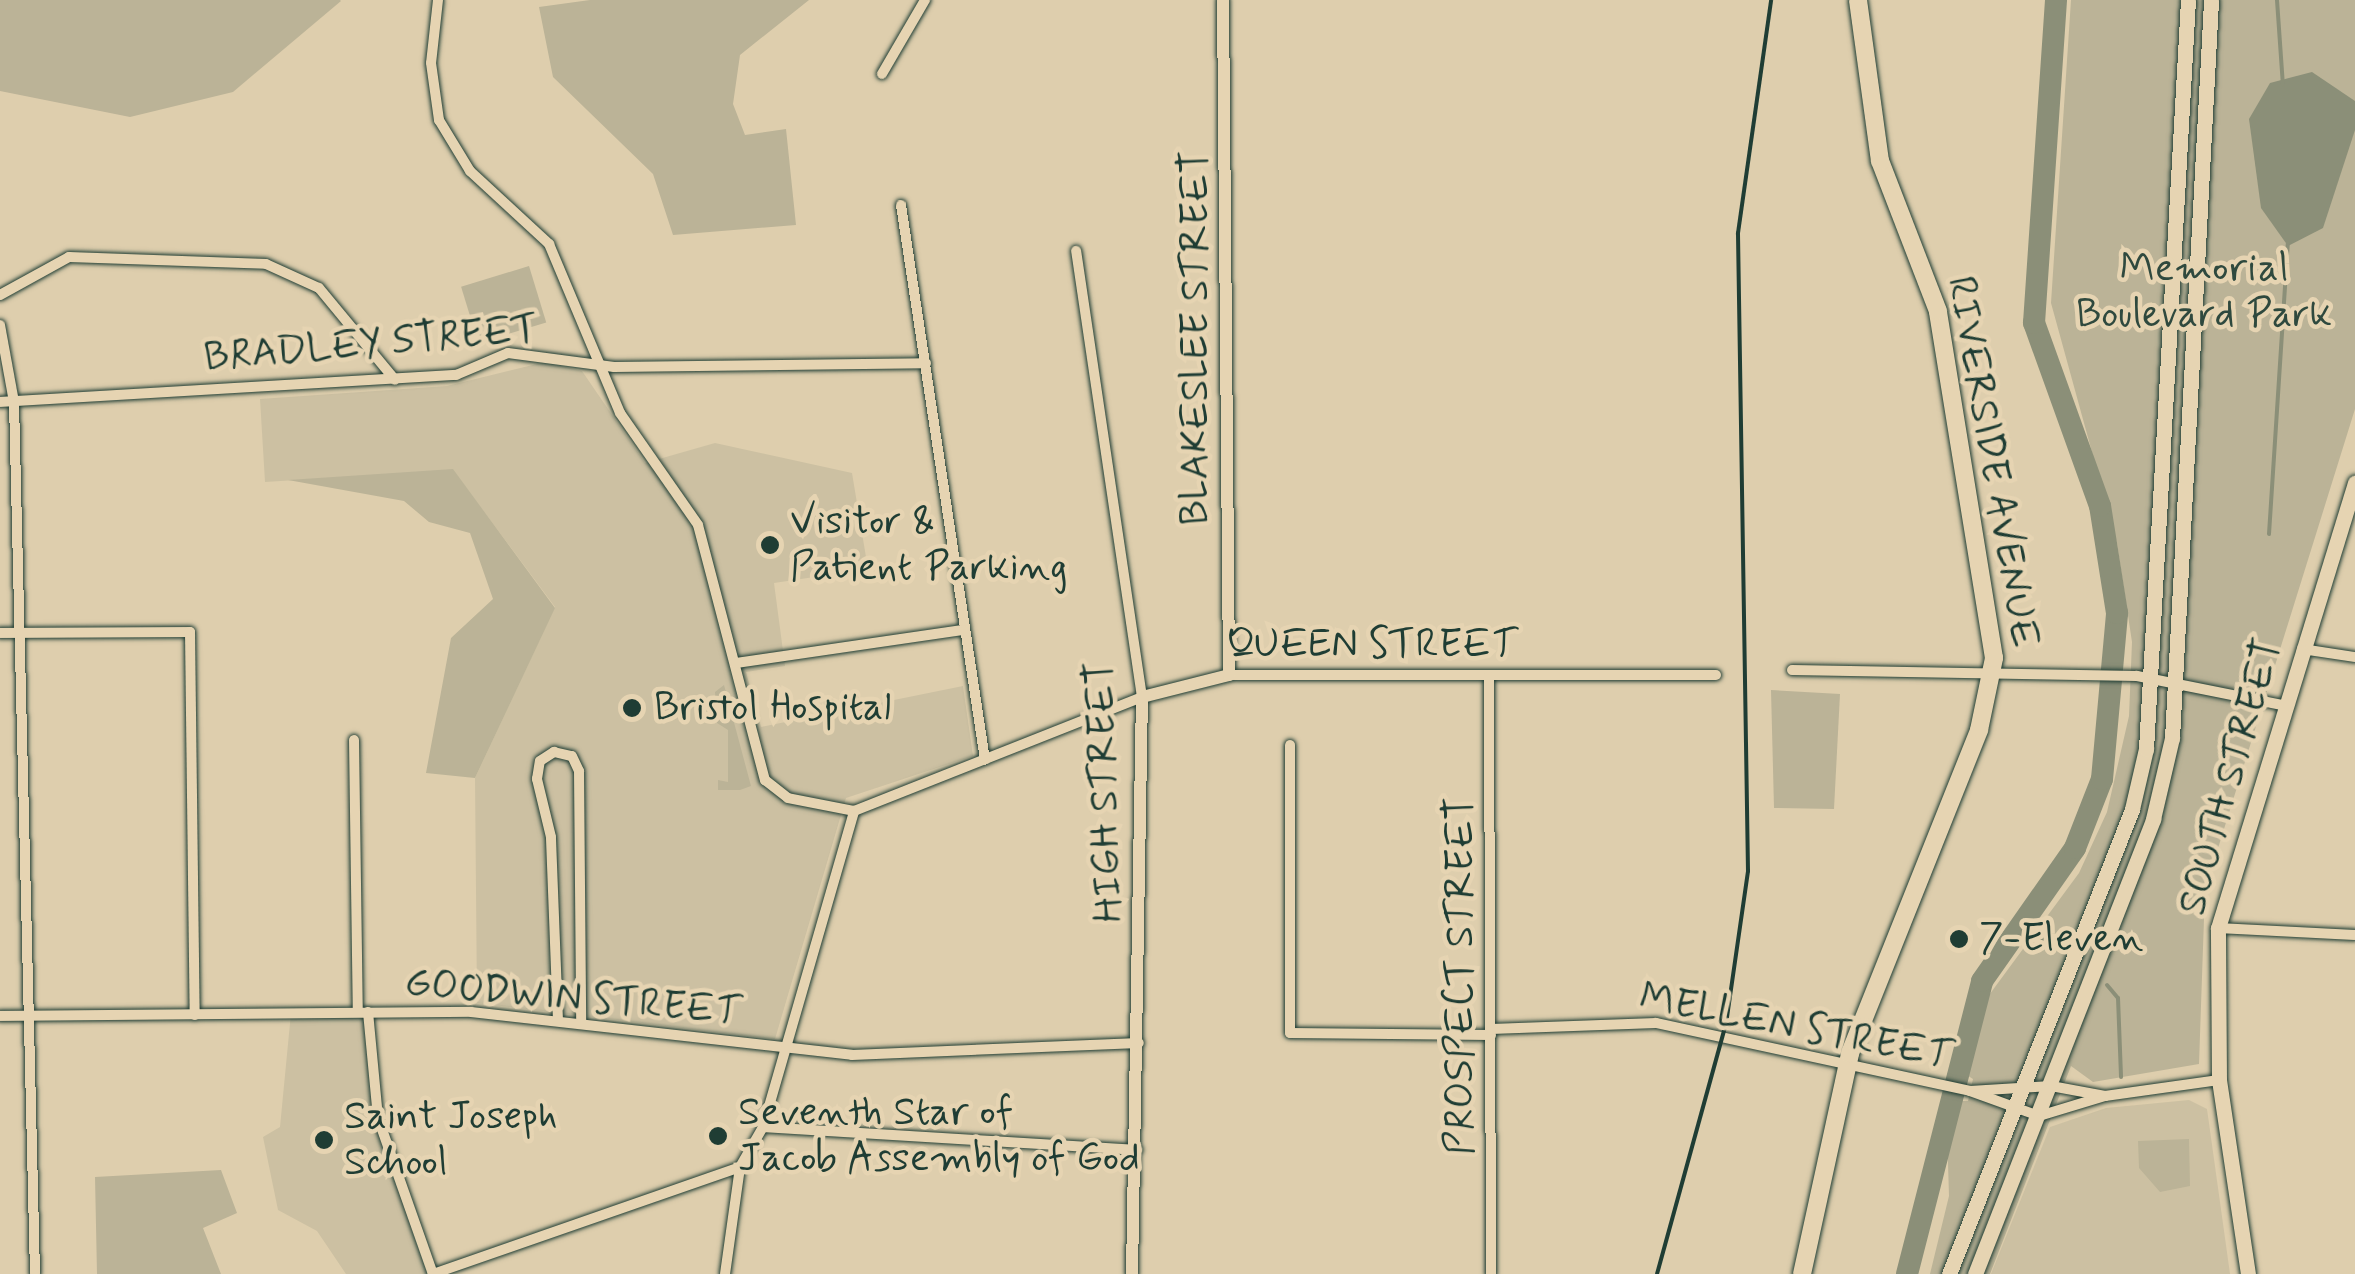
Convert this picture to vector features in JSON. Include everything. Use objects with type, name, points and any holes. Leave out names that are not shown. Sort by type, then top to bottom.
[{"type":"highway","name":"RIVERSIDE AVENUE","points":[[1802,1274],[1847,1066],[1993,676],[1938,312],[1880,160],[1858,0]]},
{"type":"main road","points":[[1949,1274],[2132,809],[2152,680],[2188,0]]},
{"type":"main road","points":[[1975,1274],[2153,819],[2175,684],[2211,0]]},
{"type":"main road","name":"SOUTH STREET","points":[[2248,1274],[2219,1080],[2218,928],[2282,705],[2355,482]]},
{"type":"street","points":[[438,0],[431,62],[439,120],[470,171],[549,244],[594,364],[698,525],[771,787],[854,811],[782,1047],[763,1128],[740,1167],[725,1274]]},
{"type":"street","points":[[882,74],[925,0]]},
{"type":"street","name":"BLAKESLEE STREET","points":[[1223,0],[1228,675]]},
{"type":"street","points":[[901,205],[985,760]]},
{"type":"street","name":"HIGH STREET","points":[[1076,251],[1142,697],[1140,1044],[1132,1274]]},
{"type":"street","points":[[0,294],[70,257],[266,264],[319,288],[395,380]]},
{"type":"street","points":[[0,325],[14,402],[36,1274]]},
{"type":"street","name":"BRADLEY STREET","points":[[0,402],[456,375],[508,353],[594,364],[926,363]]},
{"type":"street","points":[[736,663],[964,630]]},
{"type":"street","points":[[0,633],[190,632],[195,1015]]},
{"type":"street","points":[[2301,649],[2355,657]]},
{"type":"street","points":[[1792,670],[2130,676],[2282,705]]},
{"type":"street","name":"QUEEN STREET","points":[[854,811],[1142,697],[1228,675],[1716,675]]},
{"type":"street","name":"PROSPECT STREET","points":[[1490,677],[1491,1274]]},
{"type":"street","points":[[354,740],[362,1012],[378,1118],[433,1274],[740,1167]]},
{"type":"street","name":"MELLEN STREET","points":[[1290,745],[1290,1033],[1491,1032],[1656,1023],[1970,1091],[2012,1111],[2040,1116],[2105,1096],[2219,1080]]},
{"type":"street","points":[[558,1021],[550,837],[537,779],[540,761],[554,752],[572,756],[578,771],[581,1022]]},
{"type":"street","points":[[2218,928],[2355,935]]},
{"type":"street","name":"GOODWIN STREET","points":[[0,1016],[362,1012],[581,1022],[852,1055],[1140,1044]]},
{"type":"street","name":"MELLEN STREET","points":[[1970,1091],[2051,1086],[2105,1096]]},
{"type":"street","points":[[763,1128],[1137,1150]]},
{"type":"shaded area","points":[[2312,72],[2355,101],[2355,130],[2323,228],[2288,246],[2261,208],[2249,119],[2270,83]]},
{"type":"shaded area","name":"Bristol Hospital","points":[[545,362],[582,371],[645,463],[715,443],[852,473],[868,569],[774,583],[785,666],[746,672],[761,727],[963,686],[973,756],[846,798],[775,1039],[477,1003],[475,778],[555,607],[453,470],[265,482],[260,399],[447,386]]},
{"type":"shaded area","name":"Saint Joseph School","points":[[368,1012],[370,1078],[433,1274],[346,1274],[317,1231],[278,1210],[263,1137],[280,1127],[291,1013]]},
{"type":"shaded area","points":[[2189,1100],[2207,1109],[2230,1274],[1991,1274],[2050,1127],[2106,1108]]},
{"type":"green space","points":[[0,0],[341,1],[233,92],[130,117],[0,91]]},
{"type":"green space","points":[[590,0],[809,0],[740,55],[733,104],[745,135],[786,129],[796,225],[673,235],[653,174],[553,77],[539,7]]},
{"type":"green space","name":"Memorial Boulevard Park","points":[[2071,0],[2355,0],[2355,409],[2205,890],[2199,1064],[2093,1082],[2071,1066],[1990,1274],[1930,1274],[1949,1196],[1947,1131],[1954,1101],[1968,1101],[1973,1079],[1962,1072],[1981,1006],[2079,873],[2107,812],[2129,716],[2132,642],[2117,543],[2051,303]]},
{"type":"green space","points":[[529,266],[546,322],[478,343],[461,287]]},
{"type":"green space","points":[[453,469],[555,608],[475,778],[426,773],[451,638],[493,599],[470,533],[429,522],[404,501],[288,480]]},
{"type":"green space","points":[[724,685],[751,786],[740,790],[718,790],[718,780],[728,782],[728,730],[717,723],[715,692]]},
{"type":"green space","points":[[1771,690],[1840,694],[1834,809],[1774,808]]},
{"type":"green space","points":[[2189,1139],[2190,1186],[2160,1192],[2139,1168],[2138,1141]]},
{"type":"green space","points":[[221,1170],[237,1213],[203,1228],[221,1274],[97,1274],[95,1177]]},
{"type":"waterway","points":[[1907,1274],[1982,981],[2075,848],[2102,779],[2117,613],[2100,506],[2034,323],[2056,0]]},
{"type":"waterway","points":[[2277,0],[2283,85]]},
{"type":"waterway","points":[[2269,534],[2288,244]]},
{"type":"waterway","points":[[2025,919],[2052,950]]},
{"type":"waterway","points":[[2107,985],[2118,998],[2121,1077]]},
{"type":"railway","points":[[1657,1274],[1726,1024],[1748,871],[1738,233],[1771,0]]},
{"type":"place","name":"Visitor & Patient Parking","points":[[770,545]]},
{"type":"place","name":"Bristol Hospital","points":[[632,708]]},
{"type":"place","name":"7-Eleven","points":[[1959,939]]},
{"type":"place","name":"Seventh Star of Jacob Assembly of God","points":[[718,1136]]},
{"type":"place","name":"Saint Joseph School","points":[[324,1140]]}]
